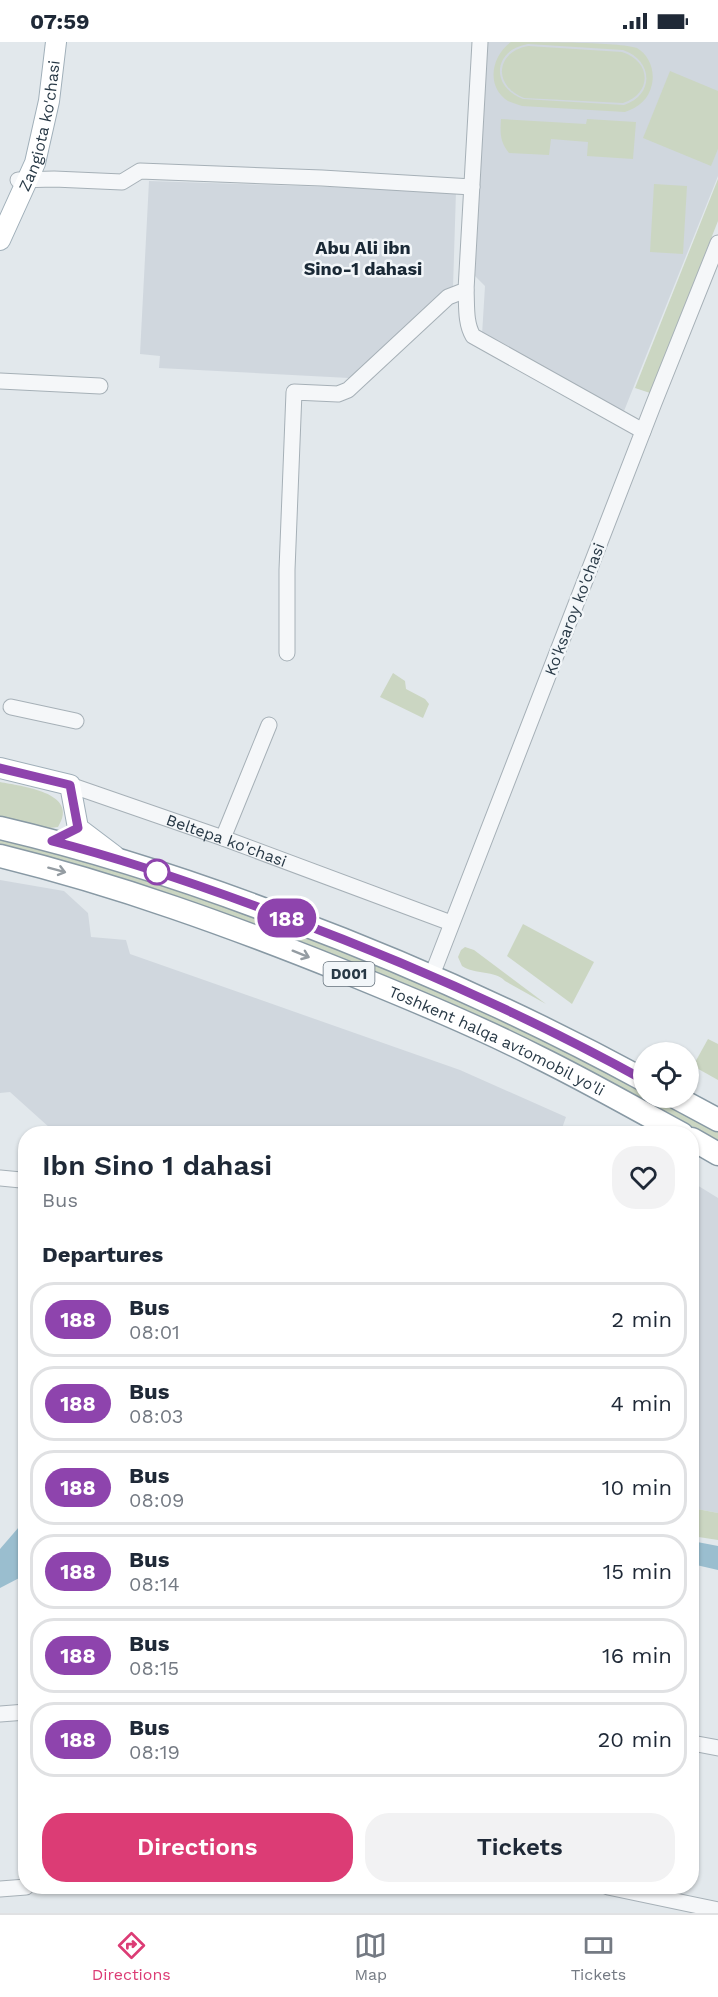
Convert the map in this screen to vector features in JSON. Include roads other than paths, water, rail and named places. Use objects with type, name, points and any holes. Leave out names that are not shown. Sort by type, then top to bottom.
[{"type":"highway","name":"Toshkent halqa avtomobil yo'li","points":[[0,828],[119,859],[347,940],[432,975],[556,1032],[633,1074]]},
{"type":"highway","name":"Toshkent halqa avtomobil yo'li","points":[[0,856],[70,874],[153,900],[223,924],[364,980],[440,1011],[537,1056],[667,1126]]},
{"type":"highway","points":[[696,1108],[718,1120]]},
{"type":"highway","points":[[699,1143],[718,1154]]},
{"type":"main road","name":"Zangiota ko'chasi","points":[[0,219],[24,179],[34,129],[46,42]]},
{"type":"main road","name":"Zangiota ko'chasi","points":[[0,240],[24,179],[40,146],[49,101],[56,42]]},
{"type":"main road","name":"Beltepa ko'chasi","points":[[0,768],[70,785]]},
{"type":"main road","points":[[70,785],[78,828],[119,859]]},
{"type":"main road","points":[[52,841],[78,828]]},
{"type":"street","points":[[480,42],[466,290],[469,330],[472,336],[643,430]]},
{"type":"street","points":[[24,179],[122,182],[140,171],[472,187]]},
{"type":"street","name":"Ko'ksaroy ko'chasi","points":[[432,975],[643,430],[718,243]]},
{"type":"street","points":[[287,653],[287,570],[294,392],[338,394],[348,390],[448,297],[466,290]]},
{"type":"street","points":[[0,381],[100,386]]},
{"type":"street","points":[[11,707],[76,721]]},
{"type":"street","points":[[223,838],[269,725]]},
{"type":"street","name":"Beltepa ko'chasi","points":[[70,785],[223,838],[451,923]]},
{"type":"street","points":[[0,1178],[18,1180]]},
{"type":"street","points":[[0,1714],[18,1713]]},
{"type":"street","points":[[699,1746],[718,1748]]},
{"type":"street","points":[[0,1889],[18,1888]]},
{"type":"street","points":[[668,1894],[718,1910]]},
{"type":"water","points":[[18,1528],[18,1579],[0,1588],[0,1549]]},
{"type":"water","points":[[699,1542],[718,1546],[718,1570],[699,1566]]},
{"type":"district","name":"Abu Ali ibn Sino-1 dahasi","points":[[363,258]]}]
